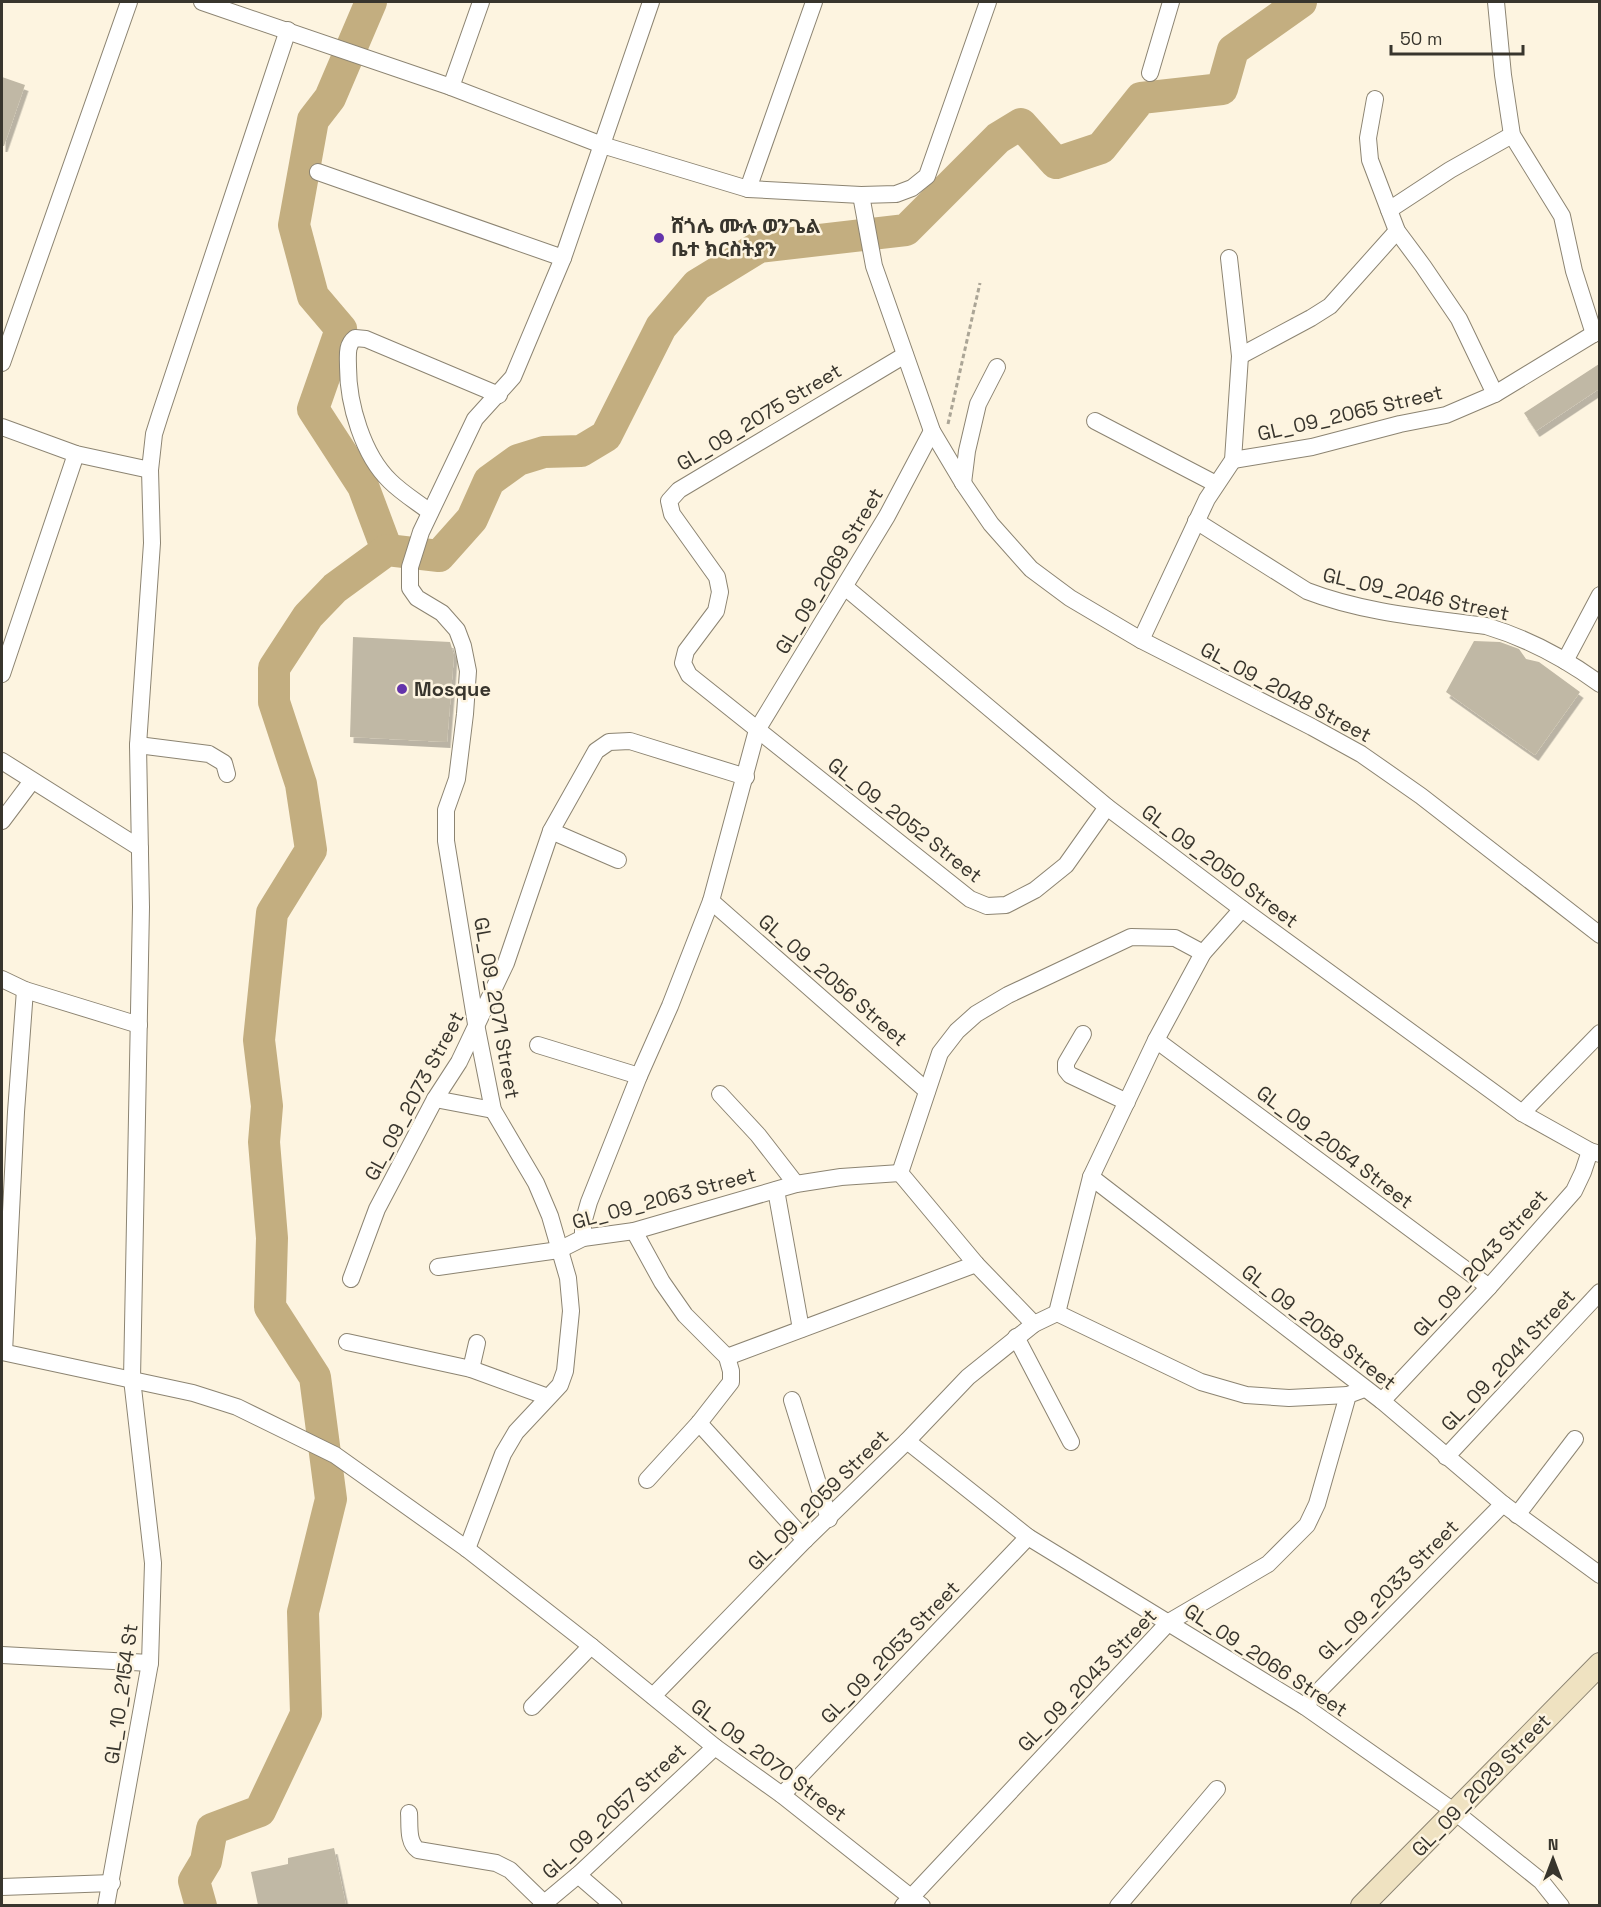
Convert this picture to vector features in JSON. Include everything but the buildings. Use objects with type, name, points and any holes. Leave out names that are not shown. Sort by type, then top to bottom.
[{"type":"main road","name":"GL_09_2029 Street","points":[[1362,1905],[1599,1664]]},
{"type":"street","points":[[2,363],[129,2]]},
{"type":"street","points":[[202,2],[451,87],[602,145],[748,189],[861,195],[896,194],[912,188],[927,176],[988,2]]},
{"type":"street","points":[[451,87],[481,2]]},
{"type":"street","points":[[499,395],[366,339],[355,338],[350,342],[348,383],[356,421],[369,451],[389,480],[430,512],[475,419],[499,395],[513,377],[563,258],[651,2]]},
{"type":"street","points":[[748,189],[814,2]]},
{"type":"street","points":[[1150,73],[1171,2]]},
{"type":"street","points":[[1496,2],[1512,135],[1562,216],[1574,271],[1597,332]]},
{"type":"street","name":"GL_10_2154 St","points":[[106,1905],[112,1883],[150,1663],[153,1563],[132,1379],[139,1025],[138,745],[152,543],[150,470],[154,434],[288,30]]},
{"type":"street","points":[[1375,99],[1368,138],[1370,160],[1397,231],[1459,319],[1495,394]]},
{"type":"street","points":[[1389,210],[1450,170],[1512,135]]},
{"type":"street","points":[[318,172],[563,258]]},
{"type":"street","name":"GL_09_2048 Street","points":[[861,195],[874,266],[932,431],[991,524],[1031,569],[1070,598],[1141,640],[1361,754],[1421,796],[1599,935]]},
{"type":"street","points":[[1240,356],[1330,306],[1397,231]]},
{"type":"street","points":[[1141,640],[1196,521],[1216,484],[1233,460],[1240,356],[1229,258]]},
{"type":"street","name":"GL_09_2065 Street","points":[[1233,460],[1312,447],[1400,424],[1446,415],[1495,394],[1597,332]]},
{"type":"street","name":"GL_09_2075 Street","points":[[757,730],[689,675],[683,663],[686,651],[716,611],[720,592],[717,577],[672,514],[669,501],[679,490],[905,355]]},
{"type":"street","points":[[963,483],[967,451],[978,404],[997,367]]},
{"type":"street","points":[[1095,421],[1216,484]]},
{"type":"street","points":[[2,427],[76,454],[150,470]]},
{"type":"street","name":"GL_09_2069 Street","points":[[583,1238],[583,1222],[589,1202],[711,901],[757,730],[887,516],[932,431]]},
{"type":"street","points":[[2,674],[76,454]]},
{"type":"street","name":"GL_09_2071 Street","points":[[430,512],[410,567],[410,588],[417,598],[442,613],[457,630],[468,671],[457,779],[446,810],[446,841],[476,1024],[493,1110],[536,1183],[550,1216],[568,1278],[571,1311],[565,1371],[560,1385],[516,1432],[503,1454],[467,1549]]},
{"type":"street","name":"GL_09_2046 Street","points":[[1196,521],[1307,591],[1361,607],[1486,626],[1565,661],[1599,684]]},
{"type":"street","name":"GL_09_2050 Street","points":[[845,587],[1107,807],[1242,909],[1522,1113],[1595,1153]]},
{"type":"street","points":[[1565,661],[1599,595]]},
{"type":"street","name":"GL_09_2052 Street","points":[[757,730],[970,899],[987,906],[1006,905],[1035,890],[1066,865],[1107,807]]},
{"type":"street","name":"GL_09_2073 Street","points":[[351,1279],[377,1209],[435,1099],[459,1062],[506,963],[551,831],[596,751],[609,742],[630,741],[746,777]]},
{"type":"street","points":[[138,745],[209,754],[224,763],[227,774]]},
{"type":"street","points":[[2,761],[140,848]]},
{"type":"street","points":[[2,821],[32,781]]},
{"type":"street","points":[[551,831],[618,860]]},
{"type":"street","name":"GL_09_2056 Street","points":[[711,901],[927,1091]]},
{"type":"street","points":[[1242,909],[1203,953],[1156,1040],[1091,1177],[1057,1313],[1201,1382],[1246,1395],[1289,1398],[1348,1395],[1364,1389]]},
{"type":"street","points":[[1034,1324],[976,1264],[900,1173],[940,1053],[957,1031],[976,1014],[1008,995],[1131,937],[1175,938],[1203,953]]},
{"type":"street","points":[[2,979],[25,990],[139,1025]]},
{"type":"street","points":[[3,1352],[9,1111],[25,990]]},
{"type":"street","points":[[1522,1113],[1599,1033]]},
{"type":"street","points":[[1083,1034],[1066,1063],[1066,1070],[1070,1075],[1127,1102]]},
{"type":"street","name":"GL_09_2054 Street","points":[[1156,1040],[1489,1287]]},
{"type":"street","points":[[538,1045],[639,1076]]},
{"type":"street","points":[[720,1094],[758,1135],[796,1184]]},
{"type":"street","points":[[435,1099],[493,1110]]},
{"type":"street","name":"GL_09_2043 Street","points":[[1382,1401],[1489,1287],[1574,1191],[1595,1153]]},
{"type":"street","name":"GL_09_2063 Street","points":[[438,1267],[559,1250],[583,1238],[634,1231],[796,1184],[841,1177],[900,1173]]},
{"type":"street","name":"GL_09_2058 Street","points":[[1091,1177],[1382,1401],[1517,1515],[1599,1575]]},
{"type":"street","points":[[776,1190],[801,1329]]},
{"type":"street","points":[[634,1231],[662,1282],[685,1315],[727,1357],[731,1371],[731,1382],[699,1423],[647,1480]]},
{"type":"street","points":[[727,1357],[976,1264]]},
{"type":"street","name":"GL_09_2041 Street","points":[[1446,1457],[1599,1292]]},
{"type":"street","name":"GL_09_2059 Street","points":[[653,1696],[806,1540],[907,1442],[968,1377],[1034,1324],[1057,1313]]},
{"type":"street","points":[[1016,1337],[1071,1442]]},
{"type":"street","points":[[347,1342],[471,1369],[548,1397]]},
{"type":"street","points":[[471,1369],[477,1343]]},
{"type":"street","name":"GL_09_2070 Street","points":[[3,1352],[193,1393],[237,1407],[335,1455],[467,1549],[715,1747],[783,1795],[912,1903]]},
{"type":"street","name":"GL_09_2043 Street","points":[[912,1903],[1169,1622],[1268,1564],[1307,1525],[1317,1504],[1348,1395]]},
{"type":"street","points":[[792,1400],[829,1519]]},
{"type":"street","points":[[699,1423],[806,1540]]},
{"type":"street","points":[[1517,1515],[1575,1439]]},
{"type":"street","name":"GL_09_2066 Street","points":[[907,1442],[1028,1537],[1304,1706],[1455,1812],[1541,1881],[1561,1905]]},
{"type":"street","name":"GL_09_2033 Street","points":[[1304,1706],[1503,1504]]},
{"type":"street","name":"GL_09_2053 Street","points":[[783,1795],[1028,1537]]},
{"type":"street","points":[[532,1707],[591,1646]]},
{"type":"street","points":[[2,1655],[150,1663]]},
{"type":"street","name":"GL_09_2057 Street","points":[[543,1904],[578,1875],[715,1747]]},
{"type":"street","points":[[1118,1905],[1217,1789]]},
{"type":"street","points":[[409,1813],[411,1840],[413,1846],[418,1850],[496,1863],[510,1870],[543,1904]]},
{"type":"street","points":[[578,1875],[614,1905]]},
{"type":"street","points":[[2,1887],[112,1883]]},
{"type":"path","points":[[942,447],[980,283]]},
{"type":"waterway","points":[[371,2],[330,98],[313,120],[294,225],[313,296],[341,329],[313,409],[363,486],[387,550]]},
{"type":"waterway","points":[[201,1906],[194,1881],[206,1861],[212,1829],[260,1811],[306,1714],[303,1612],[331,1499],[315,1377],[270,1307],[272,1238],[264,1142],[267,1106],[259,1040],[272,913],[311,850],[301,784],[274,702],[274,668],[308,616],[335,588],[387,550],[439,556],[472,519],[489,481],[518,460],[544,452],[581,451],[606,436],[661,327],[697,285],[759,247],[906,230],[998,138],[1021,124],[1056,163],[1101,148],[1141,98],[1222,89],[1233,50],[1301,2]]},
{"type":"place","name":"ሸጎሌ ሙሉ ወንጌል ቤተ ክርስትያን","points":[[659,238]]},
{"type":"place","name":"Mosque","points":[[402,689]]}]
